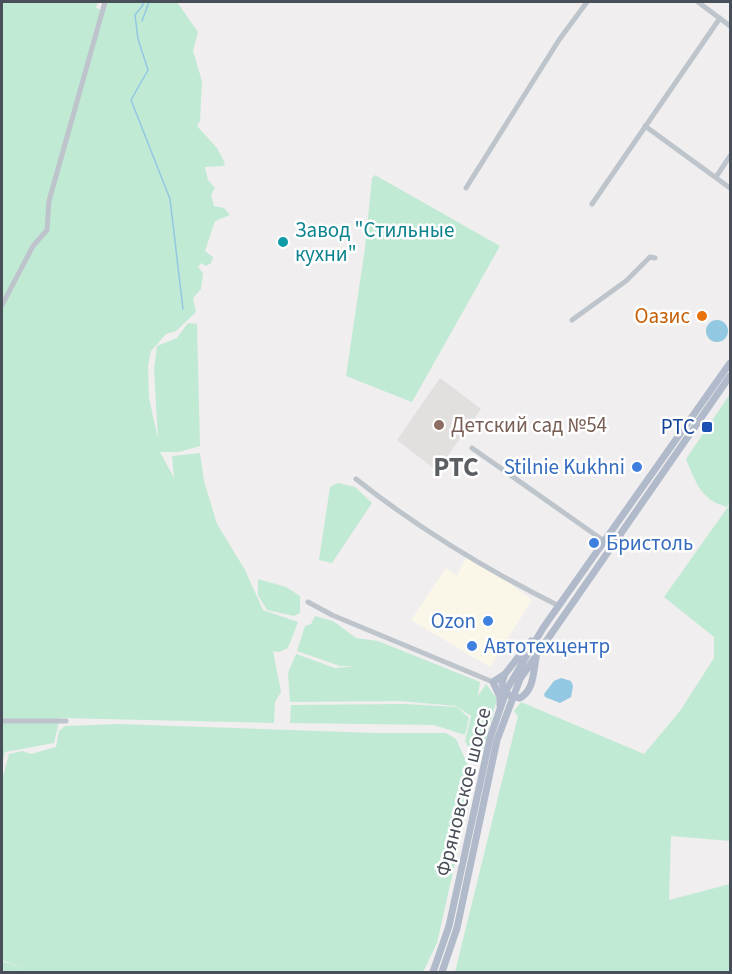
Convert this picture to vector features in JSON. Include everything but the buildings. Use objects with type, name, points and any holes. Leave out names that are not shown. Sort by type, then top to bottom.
[{"type":"main road","name":"Фряновское шоссе","points":[[442,972],[457,928],[497,740],[509,696],[543,628],[730,363]]},
{"type":"main road","name":"Фряновское шоссе","points":[[434,972],[450,926],[482,772],[500,709],[730,376]]},
{"type":"main road","points":[[493,682],[505,674],[543,628]]},
{"type":"main road","points":[[493,682],[509,696],[520,698],[528,691],[536,656]]},
{"type":"main road","points":[[505,674],[502,683],[509,696]]},
{"type":"main road","points":[[493,682],[500,697],[500,709]]},
{"type":"street","points":[[2,305],[30,252],[47,230],[49,201],[105,2]]},
{"type":"street","points":[[466,188],[559,40],[587,2]]},
{"type":"street","points":[[698,2],[730,26]]},
{"type":"street","points":[[592,204],[720,18]]},
{"type":"street","points":[[645,126],[730,188]]},
{"type":"street","points":[[716,177],[730,156]]},
{"type":"street","points":[[572,320],[626,281],[650,257],[655,258]]},
{"type":"street","points":[[472,448],[604,541]]},
{"type":"street","points":[[356,479],[390,507],[459,552],[559,606]]},
{"type":"street","points":[[308,602],[332,615],[493,682]]},
{"type":"street","points":[[2,721],[66,721]]},
{"type":"shaded area","name":"Детский сад №54","points":[[440,378],[481,409],[437,471],[397,440]]},
{"type":"shaded area","points":[[466,557],[482,563],[532,600],[490,667],[411,620],[446,568],[457,576]]},
{"type":"green space","points":[[2,2],[98,2],[96,8],[103,10],[106,2],[177,2],[198,32],[193,51],[202,81],[200,121],[197,126],[217,148],[225,163],[223,166],[205,167],[208,180],[215,188],[211,195],[214,206],[224,208],[230,215],[215,221],[205,251],[213,257],[211,263],[206,266],[201,263],[198,267],[203,273],[201,289],[193,298],[196,312],[176,331],[166,334],[151,351],[148,366],[149,398],[158,439],[154,369],[157,346],[177,338],[188,323],[197,324],[200,446],[179,452],[160,452],[174,478],[172,456],[200,453],[204,481],[217,524],[245,570],[263,610],[298,622],[288,648],[279,652],[273,651],[281,692],[275,702],[274,723],[60,718],[54,743],[5,752],[2,766]]},
{"type":"green space","points":[[375,175],[500,246],[412,402],[346,376],[365,248],[372,178]]},
{"type":"green space","points":[[730,394],[730,502],[727,507],[705,495],[686,459]]},
{"type":"green space","points":[[338,483],[355,487],[372,503],[332,563],[319,560],[330,487]]},
{"type":"green space","points":[[730,504],[730,841],[671,836],[669,900],[730,884],[730,972],[455,972],[518,716],[514,711],[521,702],[644,754],[680,711],[714,658],[714,637],[664,597]]},
{"type":"green space","points":[[258,579],[286,587],[300,596],[300,613],[294,616],[267,610],[258,595]]},
{"type":"green space","points":[[315,616],[333,621],[356,638],[378,641],[480,682],[478,696],[486,684],[497,699],[479,764],[465,741],[471,716],[456,706],[400,701],[290,702],[288,673],[296,654],[335,668],[356,666],[340,666],[297,651],[305,626],[311,624]]},
{"type":"green space","points":[[405,704],[457,707],[469,718],[465,735],[434,725],[290,723],[291,705]]},
{"type":"green space","points":[[118,724],[376,733],[446,733],[456,739],[474,779],[437,943],[423,972],[2,972],[2,961],[25,969],[2,960],[2,780],[9,754],[22,751],[31,754],[56,747],[59,731],[65,726]]},
{"type":"water","points":[[717,320],[725,323],[728,331],[725,339],[717,342],[709,339],[706,331],[709,323]]},
{"type":"water","points":[[561,678],[571,681],[573,686],[571,697],[560,703],[545,697],[544,694],[554,681]]},
{"type":"waterway","points":[[142,2],[143,5],[135,15],[138,39],[148,70],[131,100],[170,199],[183,309]]},
{"type":"waterway","points":[[142,21],[149,2]]},
{"type":"place","name":"Завод \"Стильные кухни\"","points":[[283,242]]},
{"type":"place","name":"Оазис","points":[[702,316]]},
{"type":"place","name":"Детский сад №54","points":[[439,425]]},
{"type":"place","name":"РТС","points":[[707,427]]},
{"type":"place","name":"Stilnie Kukhni","points":[[637,467]]},
{"type":"place","name":"Бристоль","points":[[594,543]]},
{"type":"place","name":"Ozon","points":[[488,621]]},
{"type":"place","name":"Автотехцентр","points":[[472,646]]},
{"type":"district","name":"РТС","points":[[456,467]]}]
